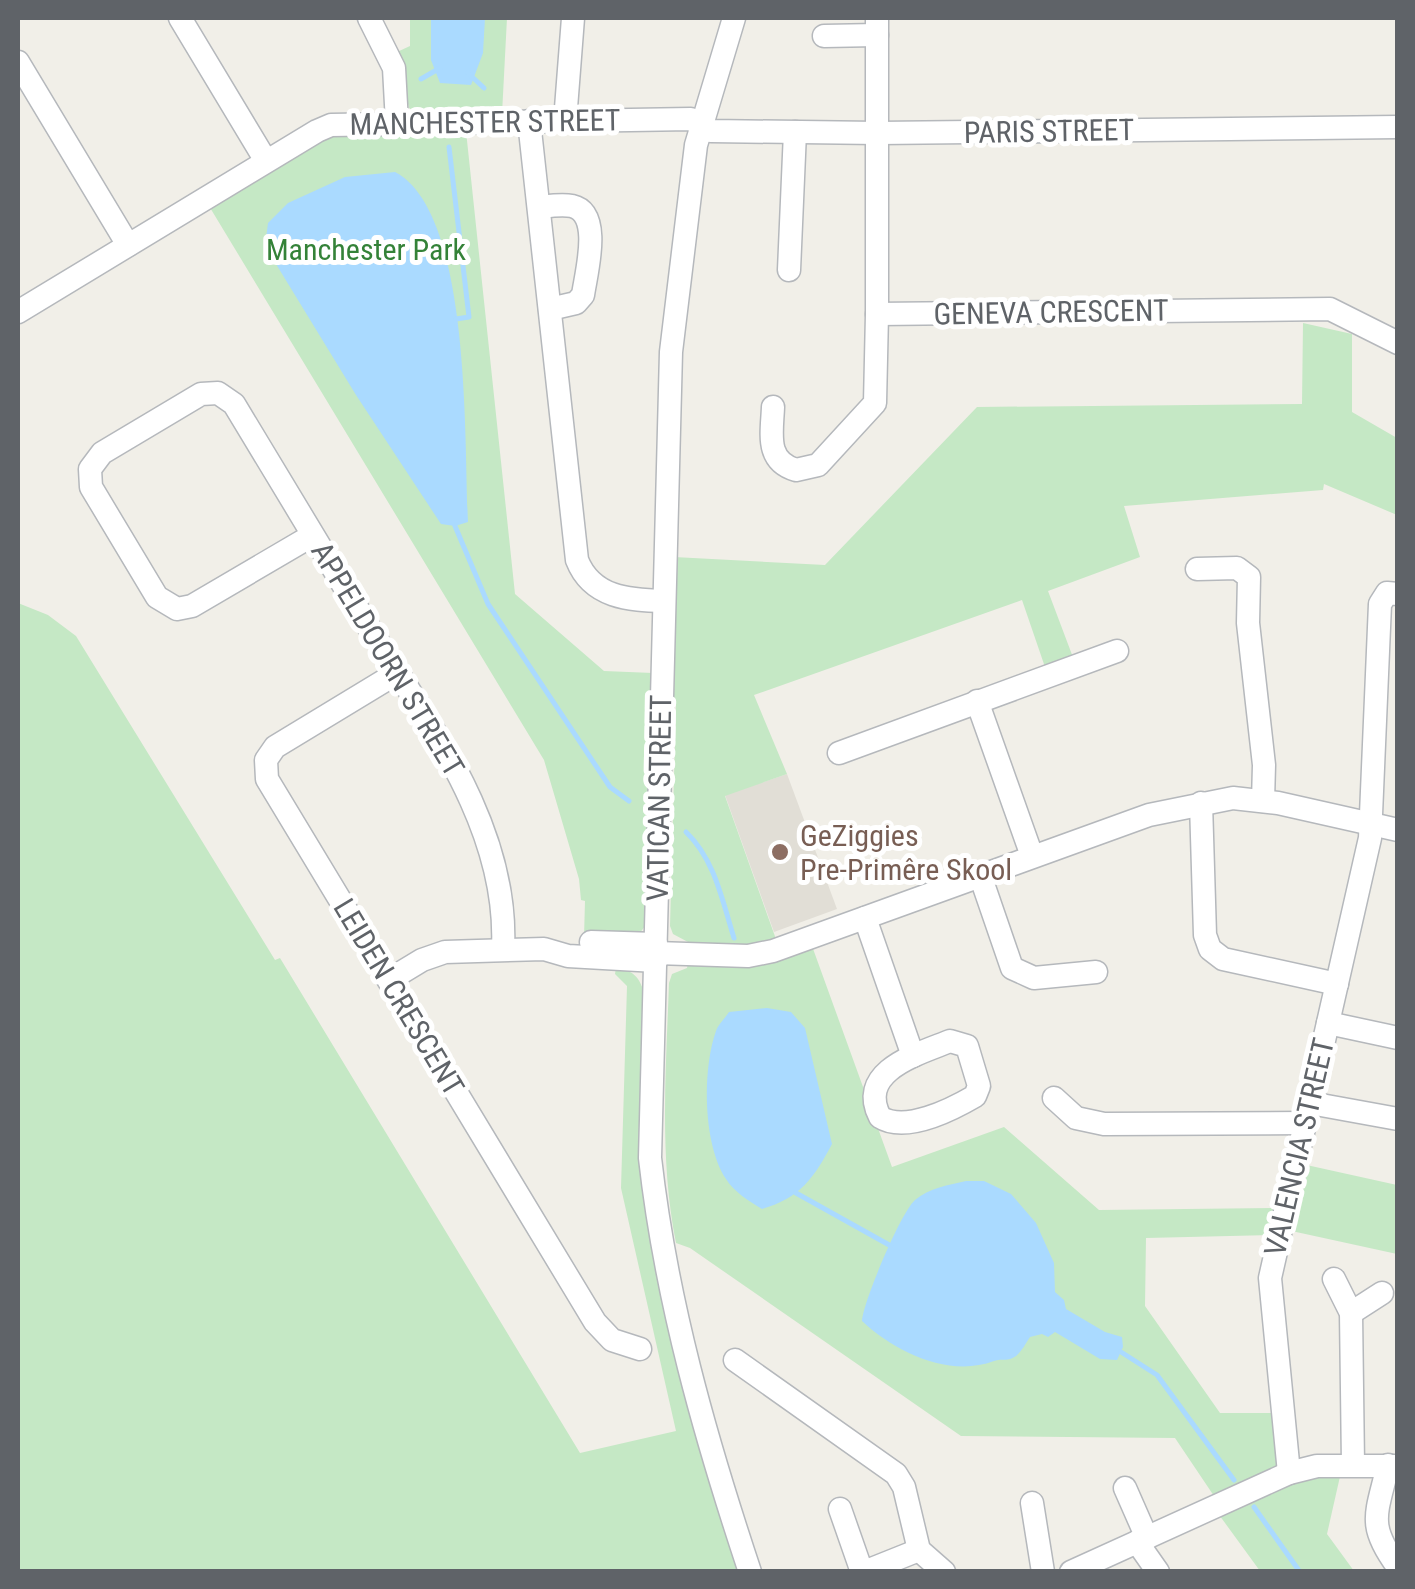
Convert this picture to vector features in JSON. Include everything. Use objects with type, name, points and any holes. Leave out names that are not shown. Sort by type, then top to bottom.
[{"type":"street","points":[[180,18],[266,161]]},
{"type":"street","points":[[369,18],[394,68],[397,123]]},
{"type":"street","points":[[565,121],[572,18]]},
{"type":"street","name":"VATICAN STREET","points":[[734,18],[694,163],[671,352],[650,1158],[656,1212],[700,1415],[750,1572]]},
{"type":"street","points":[[773,407],[771,445],[777,459],[796,470],[818,464],[875,402],[877,26],[824,36]]},
{"type":"street","points":[[18,62],[128,245]]},
{"type":"street","name":"MANCHESTER STREET","points":[[18,312],[316,131],[332,126],[691,119],[702,126]]},
{"type":"street","points":[[530,121],[578,564],[616,598],[664,601]]},
{"type":"street","name":"PARIS STREET","points":[[702,126],[710,132],[878,134],[1398,128]]},
{"type":"street","points":[[789,270],[795,132]]},
{"type":"street","points":[[539,206],[576,207],[590,225],[583,296],[576,303],[550,309]]},
{"type":"street","name":"GENEVA CRESCENT","points":[[877,314],[1323,309],[1345,314],[1398,344]]},
{"type":"street","name":"APPELDOORN STREET","points":[[313,535],[192,606],[169,607],[157,597],[91,487],[90,469],[102,453],[201,394],[218,393],[234,404],[466,786],[502,901],[503,948]]},
{"type":"street","points":[[1197,569],[1237,568],[1249,577],[1248,623],[1264,766],[1263,801]]},
{"type":"street","name":"VALENCIA STREET","points":[[1289,1473],[1270,1286],[1386,750],[1380,604],[1387,594],[1398,594]]},
{"type":"street","points":[[839,753],[1117,651]]},
{"type":"street","name":"LEIDEN CRESCENT","points":[[397,673],[275,746],[264,766],[267,779],[595,1322],[612,1340],[640,1348]]},
{"type":"street","points":[[977,701],[1032,856]]},
{"type":"street","points":[[388,980],[445,952],[503,948],[544,949],[568,956],[757,955],[1149,815],[1232,798],[1398,830]]},
{"type":"street","points":[[1201,803],[1205,936],[1210,949],[1223,958],[1336,984]]},
{"type":"street","points":[[980,875],[1008,961],[1018,973],[1044,978],[1096,972]]},
{"type":"street","points":[[865,918],[912,1056]]},
{"type":"street","points":[[1328,1023],[1398,1038]]},
{"type":"street","points":[[950,1041],[962,1042],[972,1058],[978,1092],[969,1100],[906,1124],[886,1121],[876,1110],[874,1090],[887,1070],[912,1056],[950,1041]]},
{"type":"street","points":[[1054,1098],[1076,1118],[1104,1124],[1307,1112],[1398,1119]]},
{"type":"street","points":[[1334,1280],[1351,1313],[1353,1465]]},
{"type":"street","points":[[1351,1313],[1382,1293]]},
{"type":"street","points":[[735,1360],[896,1474],[904,1487],[918,1550],[944,1572]]},
{"type":"street","points":[[1072,1572],[1289,1473],[1316,1466],[1353,1465],[1393,1466],[1375,1526],[1398,1568]]},
{"type":"street","points":[[1126,1488],[1142,1540],[1158,1572]]},
{"type":"street","points":[[1032,1503],[1043,1572]]},
{"type":"street","points":[[840,1509],[863,1572],[918,1550]]},
{"type":"shaded area","name":"GeZiggies Pre-Primêre Skool","points":[[787,774],[837,909],[774,932],[725,795]]},
{"type":"green space","points":[[410,18],[507,18],[502,114],[419,114],[409,108],[397,52],[410,46]]},
{"type":"green space","name":"Manchester Park","points":[[466,131],[515,594],[604,671],[653,673],[646,925],[639,934],[584,937],[585,901],[581,900],[579,879],[544,760],[209,206],[325,136]]},
{"type":"green space","points":[[1303,323],[1352,334],[1352,412],[1397,438],[1397,515],[1324,484],[1323,490],[1124,506],[1140,557],[1048,591],[1074,660],[1046,670],[1022,600],[754,695],[787,774],[725,796],[777,942],[763,947],[688,947],[688,942],[673,934],[670,926],[676,702],[670,701],[674,557],[825,565],[977,407],[1302,404]]},
{"type":"green space","points":[[18,603],[48,615],[76,636],[275,960],[280,958],[580,1453],[676,1431],[621,1188],[627,986],[615,974],[616,968],[638,979],[645,995],[642,1142],[741,1571],[18,1571]]},
{"type":"green space","points":[[812,946],[892,1167],[1004,1127],[1099,1210],[1280,1208],[1273,1235],[1146,1238],[1145,1306],[1220,1413],[1277,1413],[1279,1466],[1216,1499],[1175,1438],[961,1436],[690,1248],[676,1243],[667,1178],[665,1113],[672,974],[687,968],[688,963]]},
{"type":"green space","points":[[1302,1164],[1397,1185],[1397,1254],[1287,1230]]},
{"type":"green space","points":[[1341,1472],[1327,1534],[1354,1571],[1260,1571],[1217,1512],[1291,1479]]},
{"type":"water","points":[[431,18],[485,18],[483,53],[471,85],[440,83],[431,60]]},
{"type":"water","points":[[395,172],[420,195],[438,232],[451,279],[463,387],[468,522],[455,526],[441,524],[265,246],[268,223],[288,203],[345,177]]},
{"type":"water","points":[[767,1008],[791,1012],[805,1028],[832,1144],[805,1185],[762,1209],[733,1188],[718,1164],[709,1128],[707,1086],[711,1047],[729,1012]]},
{"type":"water","points":[[966,1181],[984,1181],[1011,1194],[1036,1223],[1054,1263],[1055,1292],[1064,1300],[1066,1309],[1105,1332],[1122,1337],[1123,1347],[1117,1360],[1100,1359],[1055,1332],[1048,1337],[1030,1337],[1010,1359],[977,1365],[941,1364],[906,1352],[862,1321],[884,1258],[909,1208],[926,1193]]},
{"type":"waterway","points":[[421,79],[440,68]]},
{"type":"waterway","points":[[468,73],[484,88]]},
{"type":"waterway","points":[[449,147],[469,317],[456,319]]},
{"type":"waterway","points":[[455,526],[488,604],[610,787],[629,801]]},
{"type":"waterway","points":[[686,832],[711,868],[734,938]]},
{"type":"waterway","points":[[796,1193],[891,1246]]},
{"type":"waterway","points":[[1121,1352],[1157,1375],[1234,1480]]},
{"type":"waterway","points":[[1254,1507],[1300,1572]]},
{"type":"place","name":"GeZiggies Pre-Primêre Skool","points":[[780,852]]}]
